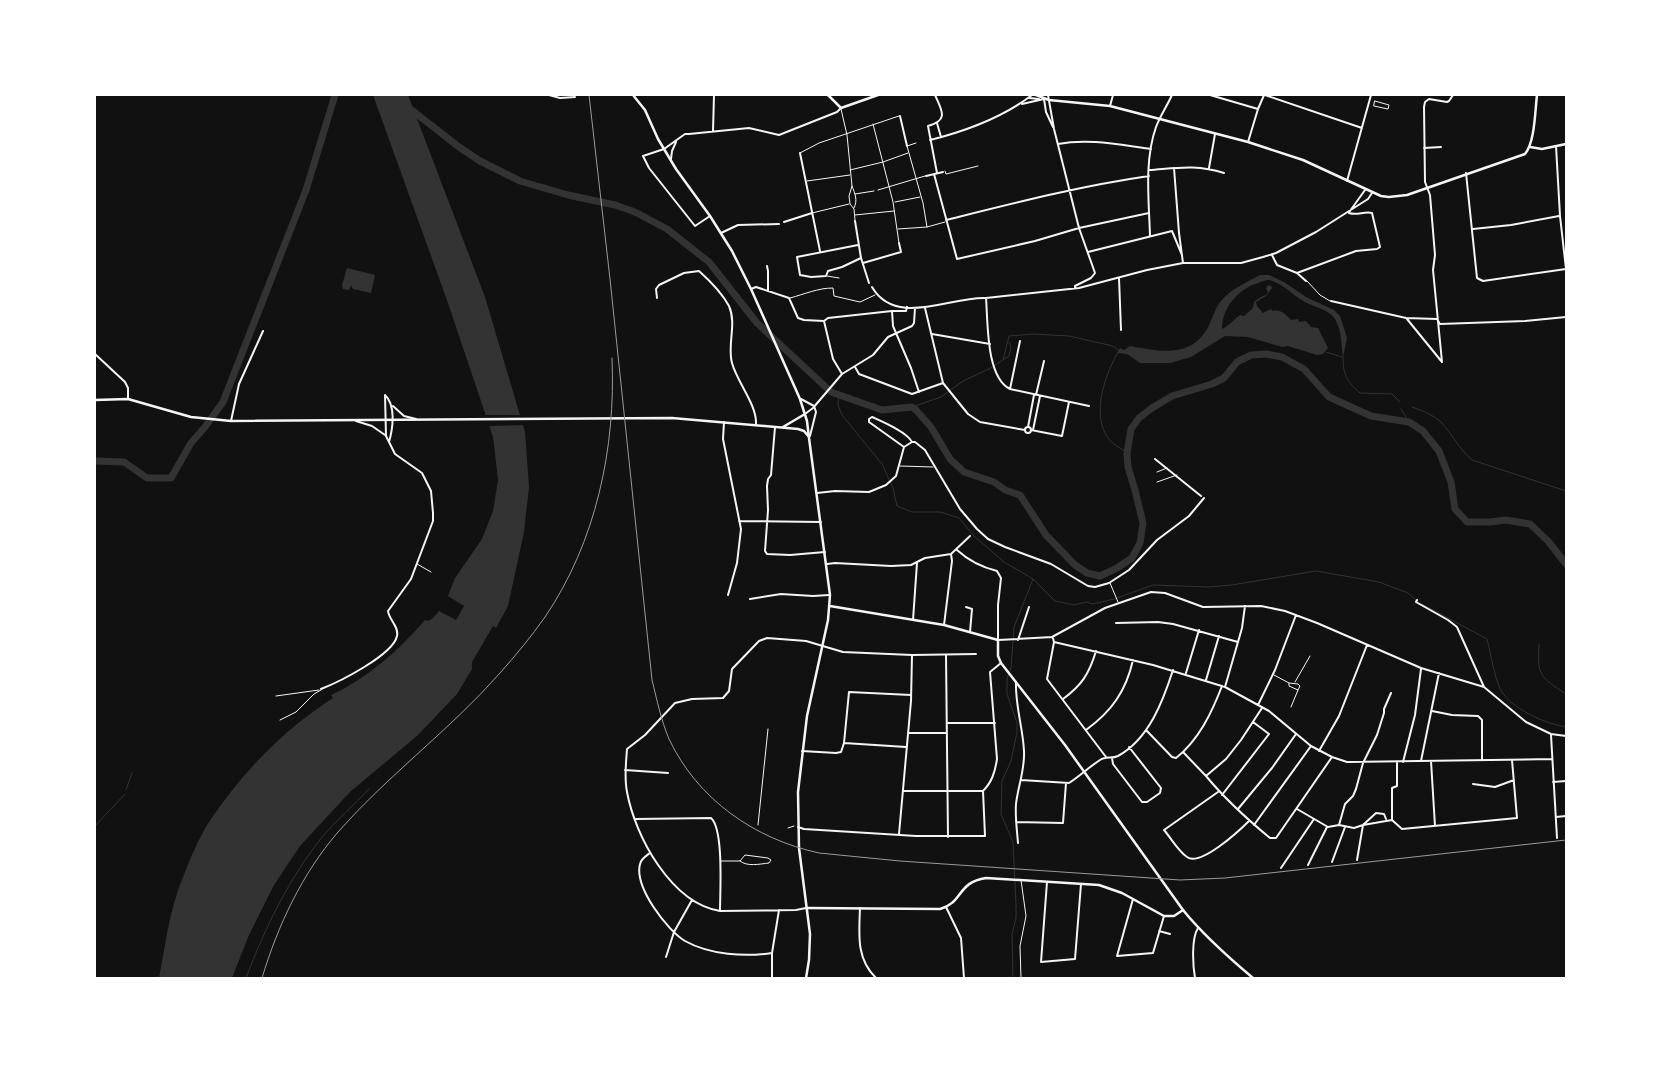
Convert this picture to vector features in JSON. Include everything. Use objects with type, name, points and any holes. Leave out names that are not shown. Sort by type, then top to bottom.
[{"type":"main road","points":[[633,95],[645,110],[671,161],[720,232],[751,289],[800,398],[805,414],[830,595],[823,646],[811,692],[798,792],[798,848],[810,949],[806,978]]},
{"type":"main road","points":[[828,95],[841,108],[878,95]]},
{"type":"main road","points":[[1033,97],[1110,106],[1248,142],[1303,160],[1372,193],[1381,196],[1397,197],[1525,154],[1530,147],[1537,95]]},
{"type":"main road","points":[[1530,147],[1542,149],[1566,144]]},
{"type":"main road","points":[[95,400],[128,399],[191,417],[231,421],[672,418],[801,429],[809,438]]},
{"type":"main road","points":[[782,428],[805,414]]},
{"type":"main road","points":[[830,606],[944,625],[998,640],[998,656],[1001,663],[1084,772],[1183,910],[1222,952],[1253,978]]},
{"type":"main road","points":[[806,908],[926,909],[946,907],[950,905],[966,885],[974,880],[986,878],[1107,887],[1164,916],[1174,916],[1183,910]]},
{"type":"street","points":[[549,95],[560,98],[575,96]]},
{"type":"street","points":[[637,99],[640,95]]},
{"type":"street","points":[[713,131],[714,95]]},
{"type":"street","points":[[935,95],[942,112],[942,118],[937,123],[928,126],[928,140],[946,221],[957,259],[1036,241],[1079,228],[1149,213]]},
{"type":"street","points":[[1047,95],[1044,99],[1049,121],[1054,129]]},
{"type":"street","points":[[1047,95],[1079,228],[1096,273],[1091,278],[1075,286],[1075,288]]},
{"type":"street","points":[[1110,106],[1113,95]]},
{"type":"street","points":[[1150,236],[1149,170],[1151,149],[1156,127],[1172,95]]},
{"type":"street","points":[[1210,95],[1258,108]]},
{"type":"street","points":[[1248,142],[1258,108],[1265,95],[1362,128]]},
{"type":"street","points":[[1348,181],[1371,95]]},
{"type":"street","points":[[1406,318],[1442,362],[1433,270],[1434,249],[1430,195],[1425,182],[1424,107],[1425,102],[1433,99],[1447,102],[1452,95]]},
{"type":"street","points":[[928,140],[972,128],[1033,97]]},
{"type":"street","points":[[1019,105],[1028,98],[1044,99]]},
{"type":"street","points":[[1375,101],[1390,105],[1388,109],[1374,106],[1375,101]]},
{"type":"street","points":[[710,216],[694,226],[649,168],[643,156],[664,149],[685,134],[749,128],[778,135],[838,112],[841,108]]},
{"type":"street","points":[[841,108],[847,135],[852,186],[855,194],[854,216],[858,245],[869,282]]},
{"type":"street","points":[[820,253],[800,154],[819,143],[900,116],[927,227]]},
{"type":"street","points":[[937,123],[941,137]]},
{"type":"street","points":[[862,263],[901,252],[890,187],[874,124]]},
{"type":"street","points":[[1209,168],[1216,134]]},
{"type":"street","points":[[671,161],[672,151],[677,140]]},
{"type":"street","points":[[1058,144],[1075,140],[1151,149]]},
{"type":"street","points":[[907,146],[916,143]]},
{"type":"street","points":[[1466,173],[1477,278],[1483,281],[1566,269],[1560,216],[1556,146]]},
{"type":"street","points":[[1424,148],[1441,148]]},
{"type":"street","points":[[850,170],[909,153]]},
{"type":"street","points":[[878,190],[935,173],[944,171],[946,174],[978,166]]},
{"type":"street","points":[[1149,170],[1191,166],[1209,168],[1224,173]]},
{"type":"street","points":[[1174,168],[1183,263]]},
{"type":"street","points":[[806,181],[851,175]]},
{"type":"street","points":[[897,229],[927,227],[1069,190],[1149,176]]},
{"type":"street","points":[[852,186],[849,196],[850,204],[854,209]]},
{"type":"street","points":[[1349,213],[1365,190]]},
{"type":"street","points":[[855,194],[874,191]]},
{"type":"street","points":[[872,287],[878,296],[889,303],[907,308],[925,308],[971,298],[1075,288],[1153,268],[1183,263],[1241,263],[1272,254],[1309,236],[1349,213],[1368,199],[1372,193]]},
{"type":"street","points":[[893,202],[921,197]]},
{"type":"street","points":[[784,222],[850,204]]},
{"type":"street","points":[[854,216],[894,211]]},
{"type":"street","points":[[1297,273],[1356,250],[1377,249],[1380,247],[1372,213],[1355,215],[1349,213]]},
{"type":"street","points":[[1473,229],[1512,225],[1560,216]]},
{"type":"street","points":[[720,232],[738,225],[779,224]]},
{"type":"street","points":[[1088,252],[1172,231],[1182,255]]},
{"type":"street","points":[[839,278],[800,275],[797,257],[858,245]]},
{"type":"street","points":[[1272,254],[1277,265],[1297,273],[1320,295],[1331,302],[1406,318],[1437,320],[1440,324],[1525,321],[1566,317]]},
{"type":"street","points":[[826,276],[828,271],[861,258]]},
{"type":"street","points":[[767,266],[768,291]]},
{"type":"street","points":[[657,298],[656,289],[659,285],[684,273],[699,271],[726,302],[730,310],[732,329],[730,353],[732,365],[754,412],[756,424]]},
{"type":"street","points":[[1119,278],[1121,330]]},
{"type":"street","points":[[751,289],[756,287],[789,298],[814,290],[833,288],[834,296],[860,302],[875,295]]},
{"type":"street","points":[[789,298],[798,318],[804,320],[824,321],[828,318],[906,311],[907,308]]},
{"type":"street","points":[[986,298],[992,364],[1004,386],[1010,389],[1089,406]]},
{"type":"street","points":[[805,414],[842,374],[873,355],[888,337],[912,326],[915,308]]},
{"type":"street","points":[[925,308],[943,383],[952,394],[975,420],[1027,432],[1032,430]]},
{"type":"street","points":[[892,311],[893,326],[919,392]]},
{"type":"street","points":[[824,321],[832,359],[842,374]]},
{"type":"street","points":[[231,421],[239,384],[263,330]]},
{"type":"street","points":[[932,334],[990,344]]},
{"type":"street","points":[[1010,389],[1020,341]]},
{"type":"street","points":[[95,354],[125,382],[128,388],[128,399]]},
{"type":"street","points":[[1032,430],[1044,361]]},
{"type":"street","points":[[855,367],[859,374],[912,394],[943,383]]},
{"type":"street","points":[[386,436],[385,395],[404,416],[423,421]]},
{"type":"street","points":[[1025,430],[1028,427],[1037,395]]},
{"type":"street","points":[[800,398],[814,406],[816,412],[809,438]]},
{"type":"street","points":[[1028,427],[1032,430],[1062,436],[1069,402]]},
{"type":"street","points":[[389,442],[393,406]]},
{"type":"street","points":[[904,447],[873,427],[869,420],[872,417],[906,434],[912,442],[915,442],[925,450],[960,509],[988,539],[1005,548],[1051,564],[1088,586],[1099,587],[1109,583],[1136,564],[1157,540],[1189,516],[1204,498]]},
{"type":"street","points":[[280,720],[296,712],[314,694],[357,672],[393,643],[397,635],[397,628],[388,615],[388,611],[410,579],[433,518],[431,491],[422,473],[395,454],[382,431],[356,421]]},
{"type":"street","points":[[724,422],[723,439],[739,521],[740,544],[728,595]]},
{"type":"street","points":[[774,427],[771,476],[768,479],[767,486],[764,548],[767,554],[790,556],[824,552]]},
{"type":"street","points":[[817,493],[835,491],[869,492],[886,485],[894,479],[904,447],[909,442],[912,442]]},
{"type":"street","points":[[1155,459],[1201,496]]},
{"type":"street","points":[[899,466],[935,467]]},
{"type":"street","points":[[1157,472],[1168,468]]},
{"type":"street","points":[[1157,482],[1177,475]]},
{"type":"street","points":[[739,521],[821,522]]},
{"type":"street","points":[[827,564],[835,562],[903,566],[928,557],[951,554],[970,536]]},
{"type":"street","points":[[956,550],[979,566],[997,571],[1000,578],[998,640],[1052,637],[1097,612],[1118,603],[1152,592],[1165,592],[1203,607],[1266,607],[1296,615],[1421,668],[1484,687]]},
{"type":"street","points":[[944,625],[952,561],[951,554]]},
{"type":"street","points":[[913,620],[917,562]]},
{"type":"street","points":[[416,563],[431,572]]},
{"type":"street","points":[[1109,583],[1118,603]]},
{"type":"street","points":[[750,599],[781,594],[830,595]]},
{"type":"street","points":[[1417,601],[1448,620],[1456,628],[1484,687],[1516,715],[1550,734],[1566,736]]},
{"type":"street","points":[[1146,730],[1172,757],[1176,758],[1183,752],[1205,723],[1224,686],[1242,628],[1245,606]]},
{"type":"street","points":[[966,607],[972,609],[970,632]]},
{"type":"street","points":[[1017,640],[1030,607]]},
{"type":"street","points":[[1258,705],[1274,674],[1296,615]]},
{"type":"street","points":[[1116,623],[1159,622],[1199,630],[1238,642]]},
{"type":"street","points":[[1186,674],[1199,630]]},
{"type":"street","points":[[1206,681],[1219,636]]},
{"type":"street","points":[[806,908],[720,911],[712,910],[692,900],[666,875],[650,853],[635,819],[627,792],[624,770],[627,749],[645,735],[675,703],[692,699],[723,698],[729,691],[732,669],[759,641],[772,637],[806,641],[843,652],[912,655],[976,654]]},
{"type":"street","points":[[1052,637],[1054,642],[1047,679],[1106,757]]},
{"type":"street","points":[[1054,642],[1172,670],[1224,686],[1263,707],[1319,751],[1347,762],[1552,759]]},
{"type":"street","points":[[1319,751],[1339,716],[1367,645]]},
{"type":"street","points":[[1062,699],[1074,691],[1085,679],[1096,651]]},
{"type":"street","points":[[899,835],[911,695],[912,655]]},
{"type":"street","points":[[946,655],[948,836]]},
{"type":"street","points":[[1295,682],[1310,656]]},
{"type":"street","points":[[1086,730],[1112,706],[1125,688],[1133,660]]},
{"type":"street","points":[[798,827],[804,829],[899,835],[985,836],[983,792],[995,772],[997,759],[990,672],[1001,663]]},
{"type":"street","points":[[1403,762],[1415,716],[1421,668]]},
{"type":"street","points":[[1021,780],[1066,784],[1106,757],[1119,756],[1146,730],[1166,692],[1172,670]]},
{"type":"street","points":[[1274,674],[1289,682],[1295,682],[1300,686],[1292,707]]},
{"type":"street","points":[[1421,761],[1439,674]]},
{"type":"street","points":[[1016,682],[1016,696],[1024,751],[1016,805],[1018,843]]},
{"type":"street","points":[[1289,682],[1289,686],[1298,690]]},
{"type":"street","points":[[276,696],[321,690]]},
{"type":"street","points":[[802,750],[838,753],[842,750],[849,692],[911,695]]},
{"type":"street","points":[[1339,825],[1345,804],[1353,796],[1356,789],[1363,763],[1377,735],[1384,709],[1391,693]]},
{"type":"street","points":[[1206,776],[1226,759],[1263,707]]},
{"type":"street","points":[[1432,711],[1452,715],[1478,716],[1482,720],[1482,759]]},
{"type":"street","points":[[1222,795],[1269,734],[1253,722]]},
{"type":"street","points":[[947,723],[994,723]]},
{"type":"street","points":[[758,825],[768,729]]},
{"type":"street","points":[[908,733],[947,733]]},
{"type":"street","points":[[1237,810],[1272,768],[1296,734]]},
{"type":"street","points":[[1550,734],[1557,838]]},
{"type":"street","points":[[844,743],[907,747]]},
{"type":"street","points":[[1254,825],[1311,746]]},
{"type":"street","points":[[1112,758],[1113,764],[1142,802],[1147,802],[1160,793],[1161,788],[1129,747]]},
{"type":"street","points":[[1183,752],[1237,810],[1270,838],[1276,838],[1332,757]]},
{"type":"street","points":[[1297,809],[1328,827],[1339,825],[1354,828],[1386,819],[1392,820],[1402,830],[1517,818],[1512,759]]},
{"type":"street","points":[[1431,761],[1436,826]]},
{"type":"street","points":[[1392,820],[1392,788],[1397,786],[1397,762]]},
{"type":"street","points":[[624,770],[668,773]]},
{"type":"street","points":[[1473,784],[1496,787],[1514,780]]},
{"type":"street","points":[[1553,782],[1566,781]]},
{"type":"street","points":[[1016,822],[1063,823],[1066,784]]},
{"type":"street","points":[[903,791],[983,792]]},
{"type":"street","points":[[1219,792],[1164,830],[1188,858],[1196,860],[1216,849],[1238,833],[1249,821]]},
{"type":"street","points":[[1357,860],[1362,825],[1376,813],[1384,814],[1386,819]]},
{"type":"street","points":[[1556,817],[1566,816]]},
{"type":"street","points":[[635,819],[711,818],[714,821],[720,861],[720,911]]},
{"type":"street","points":[[1281,868],[1314,818]]},
{"type":"street","points":[[788,828],[794,826]]},
{"type":"street","points":[[1332,862],[1345,826]]},
{"type":"street","points":[[1308,865],[1328,827]]},
{"type":"street","points":[[650,853],[642,860],[640,865],[640,879],[660,916],[674,932],[685,940],[714,951],[739,954],[772,953]]},
{"type":"street","points":[[720,861],[740,861],[742,864],[750,864],[769,863],[770,860],[768,858],[745,855],[740,861]]},
{"type":"street","points":[[1020,880],[1026,916],[1020,946],[1021,978]]},
{"type":"street","points":[[1048,882],[1041,962],[1075,959],[1081,884]]},
{"type":"street","points":[[1133,899],[1117,956],[1153,953],[1164,916]]},
{"type":"street","points":[[666,957],[674,932],[692,900]]},
{"type":"street","points":[[946,907],[961,938],[964,978]]},
{"type":"street","points":[[860,908],[860,952],[870,972],[876,978]]},
{"type":"street","points":[[772,978],[772,953],[779,910]]},
{"type":"street","points":[[1195,978],[1193,967],[1195,933],[1198,928]]},
{"type":"street","points":[[1160,932],[1170,934]]},
{"type":"shaded area","points":[[373,95],[408,95],[485,297],[525,432],[529,487],[524,532],[508,606],[496,628],[493,626],[472,662],[472,669],[457,694],[418,735],[350,792],[300,846],[274,885],[249,935],[232,978],[159,978],[176,896],[209,822],[235,786],[280,738],[333,698],[331,695],[370,672],[405,642],[425,620],[428,621],[433,618],[439,611],[456,620],[464,606],[448,596],[455,578],[482,539],[493,511],[498,480],[493,437],[448,303]]},
{"type":"shaded area","points":[[347,268],[375,275],[371,293],[353,289],[351,285],[349,290],[343,289],[342,285]]},
{"type":"shaded area","points":[[1260,275],[1269,275],[1284,282],[1306,297],[1334,310],[1340,316],[1347,338],[1343,357],[1339,328],[1333,316],[1305,302],[1279,284],[1269,280],[1251,286],[1232,300],[1225,314],[1222,329],[1240,315],[1244,316],[1253,308],[1254,302],[1268,292],[1266,288],[1268,285],[1272,288],[1266,296],[1256,302],[1257,306],[1263,313],[1271,309],[1272,311],[1280,311],[1291,320],[1306,321],[1311,327],[1318,328],[1328,348],[1323,354],[1317,355],[1248,337],[1225,336],[1191,357],[1170,363],[1140,363],[1127,354],[1117,353],[1120,348],[1124,350],[1130,346],[1173,351],[1191,345],[1200,339],[1207,329],[1221,301],[1239,286]]},
{"type":"pier","points":[[483,415],[522,415],[525,425],[486,426]]},
{"type":"waterway","points":[[95,461],[124,462],[147,478],[171,478],[191,443],[223,402],[306,190],[335,95]]},
{"type":"waterway","points":[[409,108],[480,161],[520,181],[568,195],[615,205],[635,212],[667,229],[709,262],[757,323],[831,392],[882,410],[912,407],[931,427],[950,459],[964,472],[994,482],[1005,490],[1020,495],[1046,535],[1075,565],[1087,573],[1100,576],[1117,568],[1132,558],[1140,543],[1143,523],[1128,467],[1127,453],[1131,429],[1139,418],[1172,396],[1212,384],[1224,378],[1237,362],[1251,355],[1266,354],[1282,357],[1304,369],[1329,397],[1371,416],[1409,422],[1423,431],[1439,451],[1451,482],[1455,509],[1467,522],[1506,520],[1530,524],[1548,541],[1566,564]]},
{"type":"waterway","points":[[912,407],[941,397],[963,381],[1003,360],[1009,336],[1033,334],[1069,336],[1113,346],[1118,350]]},
{"type":"waterway","points":[[1004,359],[1009,356],[1011,347],[1009,342]]},
{"type":"waterway","points":[[1118,352],[1105,383],[1100,406],[1101,418],[1108,438],[1127,453]]},
{"type":"waterway","points":[[1326,352],[1342,357]]},
{"type":"waterway","points":[[1343,356],[1346,377],[1351,385],[1360,393],[1392,394],[1400,402]]},
{"type":"waterway","points":[[839,394],[838,405],[842,415],[882,464],[893,488],[897,506],[912,512],[940,512],[959,518],[974,536],[1004,562],[1033,579],[1055,601],[1074,605],[1086,602],[1093,604],[1114,599],[1153,585],[1208,587],[1232,585],[1316,571],[1379,582],[1408,593],[1416,600]]},
{"type":"waterway","points":[[1412,407],[1427,413],[1441,422],[1472,460],[1566,491]]},
{"type":"waterway","points":[[1401,409],[1409,422]]},
{"type":"waterway","points":[[1013,978],[1012,934],[1016,918],[1013,842],[1001,814],[1002,781],[1011,761],[1017,723],[1007,694],[1007,679],[1011,668],[1014,627],[1033,579]]},
{"type":"waterway","points":[[1422,604],[1487,639],[1498,684],[1510,701],[1532,716],[1566,727]]},
{"type":"waterway","points":[[1539,644],[1539,663],[1542,675],[1566,694]]},
{"type":"waterway","points":[[126,790],[132,773]]},
{"type":"waterway","points":[[246,978],[270,922],[299,869],[323,836],[369,789]]},
{"type":"waterway","points":[[95,826],[125,794]]},
{"type":"railway","points":[[589,95],[652,680],[666,732],[681,761],[712,798],[731,814],[773,838],[795,847],[819,853],[900,861],[1180,880],[1225,878],[1566,840]]},
{"type":"railway","points":[[262,978],[268,958],[292,901],[325,848],[377,791],[481,694],[523,646],[545,617],[563,588],[578,558],[590,526],[599,493],[606,460],[610,426],[612,358]]}]
